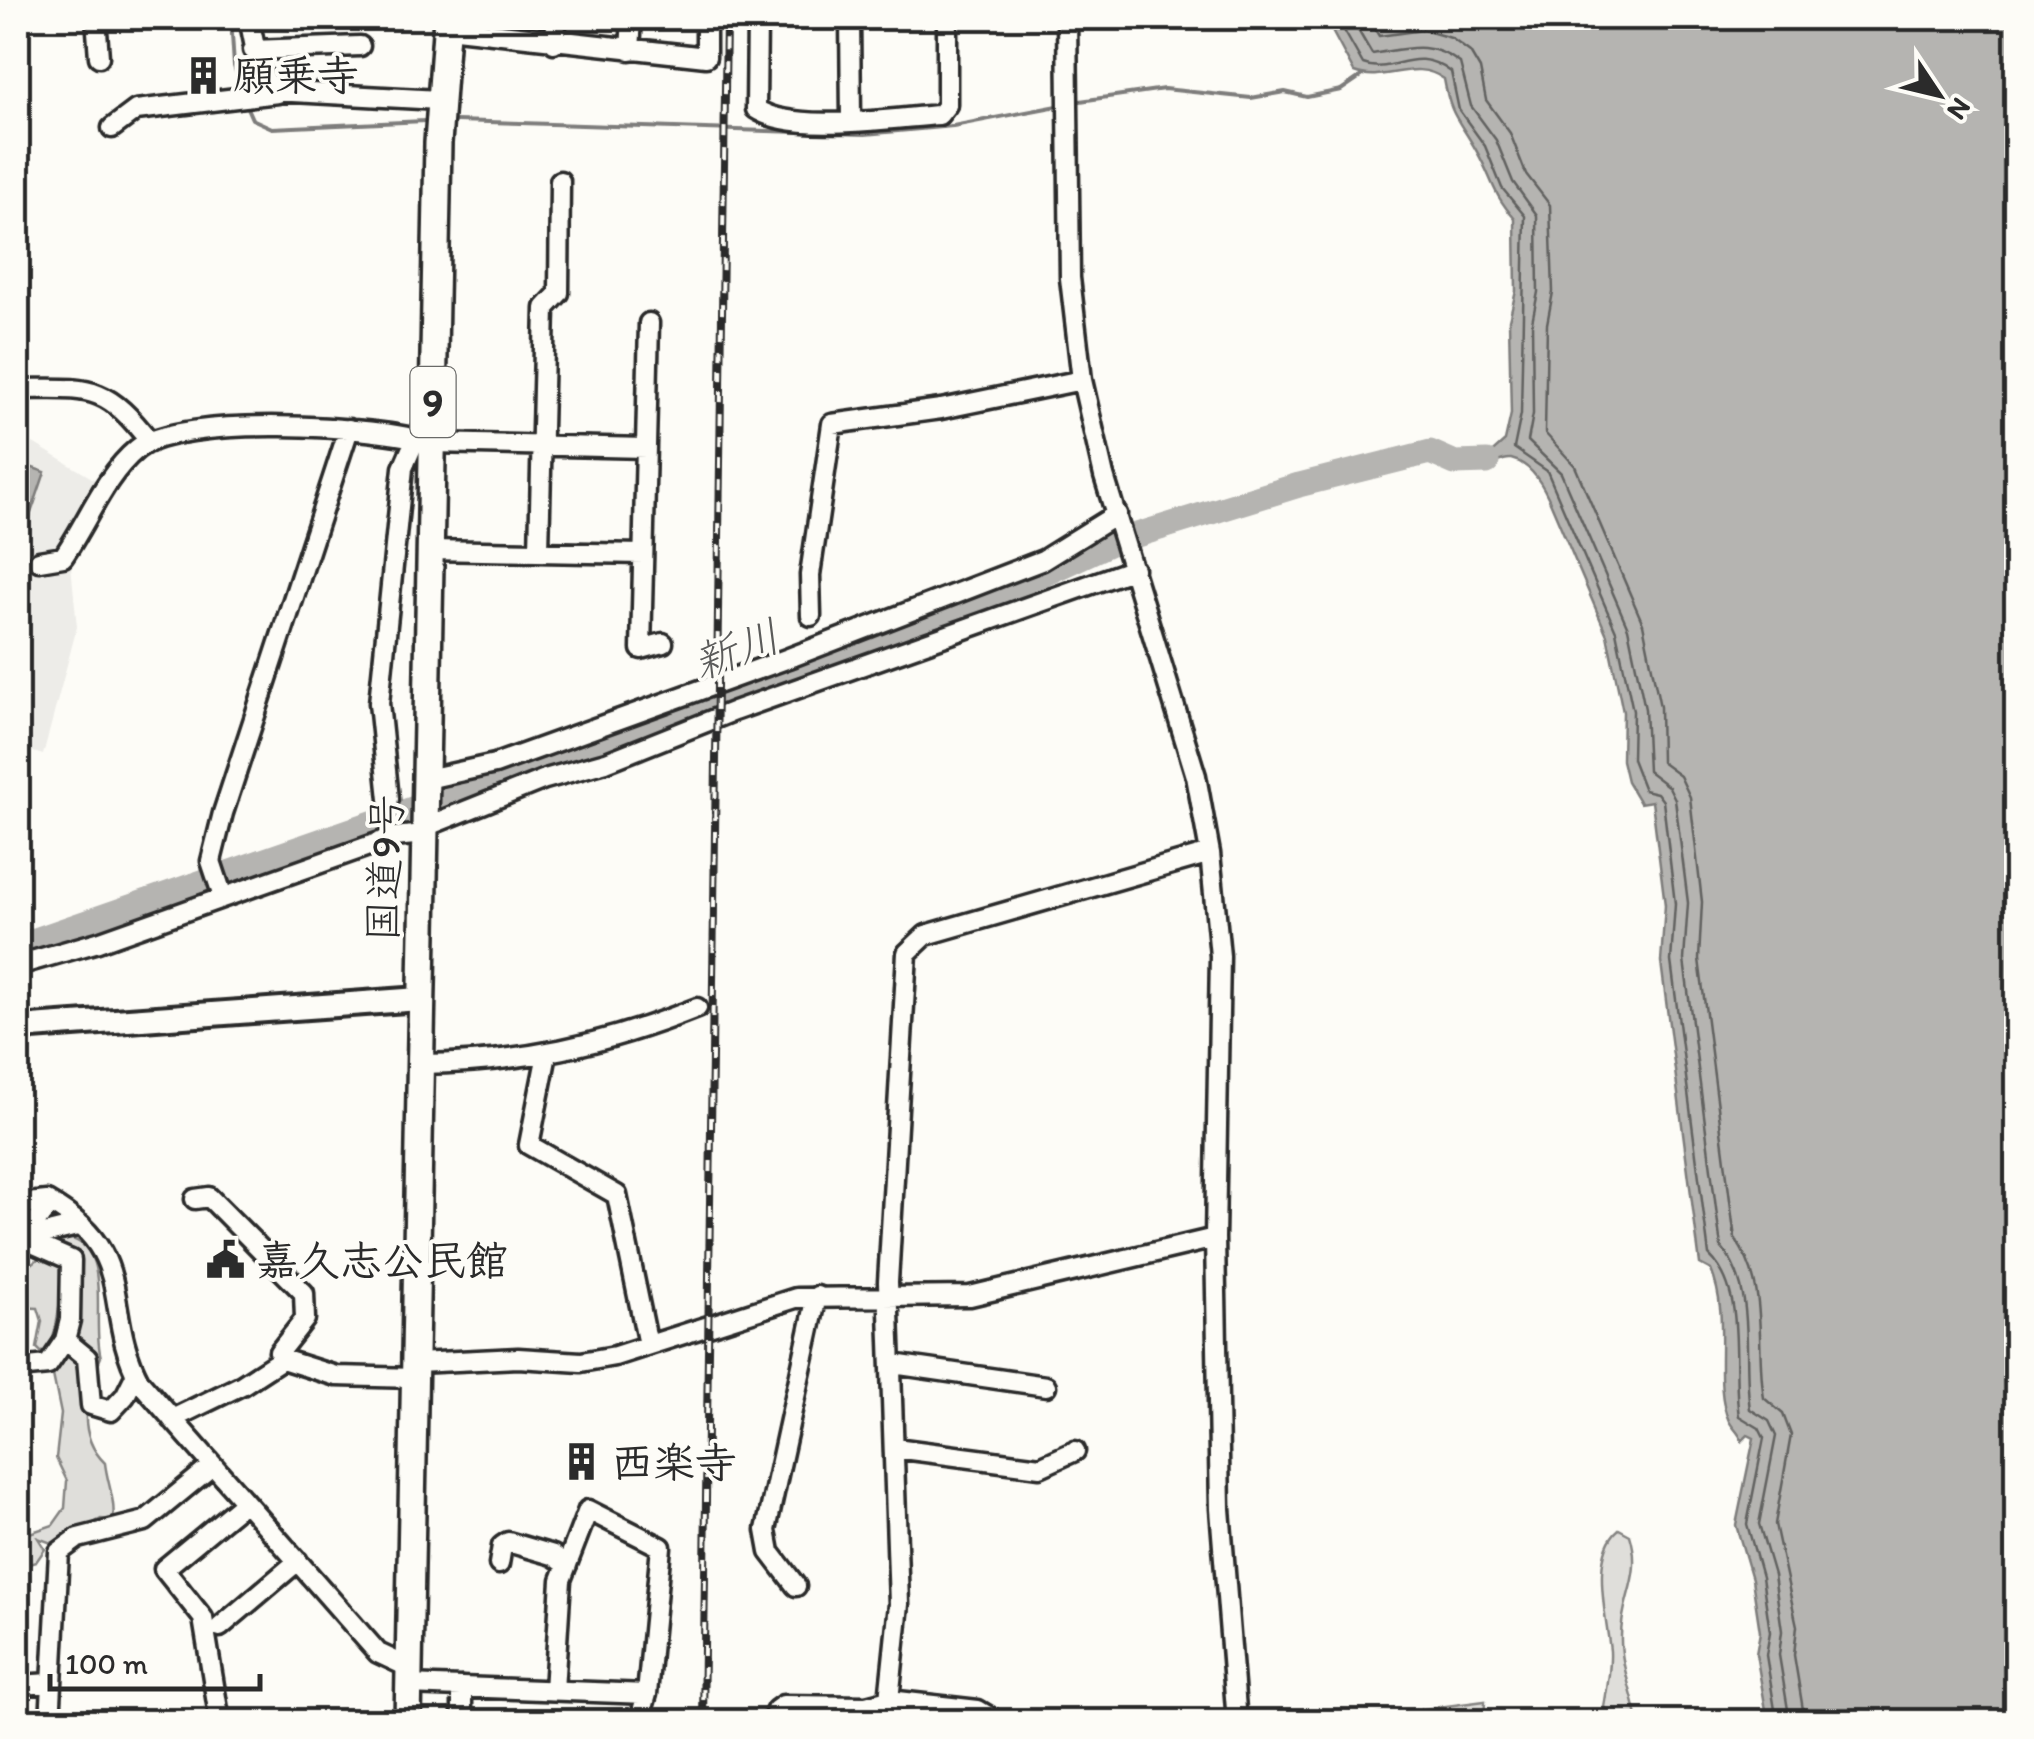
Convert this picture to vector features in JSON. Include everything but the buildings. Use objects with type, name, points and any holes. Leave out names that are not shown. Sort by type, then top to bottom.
[{"type":"highway","name":"国道9号","points":[[408,1722],[430,550],[424,440],[447,23]]},
{"type":"main road","points":[[18,1028],[420,1000]]},
{"type":"street","points":[[96,18],[99,57]]},
{"type":"street","points":[[249,18],[265,83],[278,93]]},
{"type":"street","points":[[554,43],[556,18]]},
{"type":"street","points":[[630,50],[632,18]]},
{"type":"street","points":[[447,23],[554,43],[706,57],[706,18]]},
{"type":"street","points":[[757,18],[756,109],[768,117],[851,120],[939,115],[947,104],[946,18]]},
{"type":"street","points":[[850,18],[851,120]]},
{"type":"street","points":[[1067,18],[1070,278],[1082,380],[1118,518],[1196,776],[1210,853],[1221,1022],[1215,1238],[1220,1509],[1237,1722]]},
{"type":"street","points":[[254,50],[360,46]]},
{"type":"street","points":[[112,128],[136,110],[278,93],[440,100]]},
{"type":"street","points":[[539,550],[545,308],[559,293],[560,181]]},
{"type":"street","points":[[649,323],[641,649],[663,644]]},
{"type":"street","points":[[810,616],[810,574],[832,424],[941,409],[1082,380]]},
{"type":"street","points":[[18,389],[78,387],[98,391],[126,411],[150,442]]},
{"type":"street","points":[[38,561],[63,557],[120,468],[150,442],[250,425],[350,429],[424,440],[646,448]]},
{"type":"street","points":[[222,895],[212,866],[229,796],[274,670],[350,429]]},
{"type":"street","points":[[389,799],[380,703],[404,468],[424,440]]},
{"type":"street","points":[[427,783],[495,764],[789,658],[1043,560],[1118,518]]},
{"type":"street","points":[[430,550],[644,554]]},
{"type":"street","points":[[18,966],[426,827],[545,779],[606,762],[1132,563]]},
{"type":"street","points":[[888,1700],[899,1604],[891,1298],[907,953],[916,940],[1210,853]]},
{"type":"street","points":[[420,1064],[498,1063],[547,1054],[658,1024],[698,1008]]},
{"type":"street","points":[[547,1054],[528,1142],[559,1165],[617,1195],[648,1346]]},
{"type":"street","points":[[196,1200],[209,1198],[304,1293],[304,1319],[280,1352],[282,1359]]},
{"type":"street","points":[[18,1204],[50,1203],[81,1225],[111,1266],[129,1362],[136,1374],[378,1653],[408,1676],[462,1687],[647,1694]]},
{"type":"street","points":[[20,1240],[50,1203]]},
{"type":"street","points":[[20,1240],[81,1225]]},
{"type":"street","points":[[172,1419],[282,1359],[336,1376],[518,1358],[581,1362],[648,1346],[796,1298],[970,1296],[1215,1238]]},
{"type":"street","points":[[18,1368],[48,1365],[65,1340],[70,1320],[72,1260],[20,1240]]},
{"type":"street","points":[[796,1586],[770,1552],[766,1530],[817,1296]]},
{"type":"street","points":[[65,1340],[87,1358],[91,1405],[98,1410],[111,1411],[118,1405],[136,1374]]},
{"type":"street","points":[[892,1364],[1046,1386]]},
{"type":"street","points":[[895,1448],[1040,1467],[1075,1451]]},
{"type":"street","points":[[50,1722],[59,1552],[78,1538],[145,1520],[212,1466]]},
{"type":"street","points":[[220,1722],[202,1618],[164,1569],[245,1502]]},
{"type":"street","points":[[554,1690],[562,1580],[588,1510],[661,1547],[647,1694],[639,1722]]},
{"type":"street","points":[[499,1564],[502,1546],[508,1542],[553,1555],[567,1565]]},
{"type":"street","points":[[220,1627],[298,1562]]},
{"type":"street","points":[[18,1686],[51,1683]]},
{"type":"street","points":[[462,1687],[462,1722]]},
{"type":"street","points":[[772,1722],[776,1710],[783,1705],[866,1706],[888,1700],[978,1710],[998,1722]]},
{"type":"shaded area","points":[[18,434],[102,484],[71,565],[77,627],[43,755],[18,747]]},
{"type":"shaded area","points":[[60,1237],[77,1241],[88,1251],[95,1266],[101,1357],[88,1397],[87,1425],[90,1439],[105,1463],[114,1513],[113,1520],[101,1519],[54,1544],[38,1538],[45,1549],[36,1562],[18,1567],[18,1537],[53,1525],[65,1508],[67,1481],[56,1458],[61,1414],[53,1375],[63,1363],[69,1251],[58,1243]]},
{"type":"shaded area","points":[[43,1255],[59,1261],[61,1282],[59,1310],[45,1356],[37,1348],[42,1321],[38,1308],[18,1307],[18,1275]]},
{"type":"shaded area","points":[[1619,1529],[1630,1535],[1633,1550],[1633,1575],[1622,1622],[1621,1646],[1638,1721],[1617,1721],[1604,1707],[1610,1658],[1602,1570],[1610,1540]]},
{"type":"shaded area","points":[[1485,1701],[1484,1721],[1331,1721]]},
{"type":"water","points":[[1325,18],[2016,18],[2016,1721],[1768,1721],[1756,1654],[1760,1632],[1752,1579],[1736,1525],[1754,1438],[1748,1435],[1742,1441],[1724,1405],[1717,1289],[1711,1270],[1700,1264],[1661,962],[1665,905],[1652,801],[1640,803],[1627,781],[1622,760],[1623,712],[1607,635],[1545,491],[1534,474],[1518,461],[1508,459],[1486,465],[1487,457],[1505,441],[1511,414],[1509,320],[1516,291],[1515,219],[1456,117],[1444,79],[1422,70],[1377,75],[1354,72]]},
{"type":"water","points":[[18,463],[45,472],[28,522],[18,518]]},
{"type":"waterway","points":[[231,18],[234,66],[242,92]]},
{"type":"waterway","points":[[1073,102],[1164,89],[1251,98],[1285,92],[1307,97],[1341,90],[1363,75]]},
{"type":"waterway","points":[[244,101],[252,119],[272,128],[425,121]]},
{"type":"waterway","points":[[456,121],[865,134],[953,126],[1063,105]]},
{"type":"waterway","name":"新川","points":[[18,946],[686,714],[1023,584],[1111,543],[1299,485],[1430,452],[1455,463],[1487,462]]},
{"type":"railway","points":[[703,1722],[726,18]]},
{"type":"place","name":"願乗寺","points":[[203,75]]},
{"type":"place","name":"嘉久志公民館","points":[[226,1260]]},
{"type":"place","name":"西楽寺","points":[[581,1462]]}]
